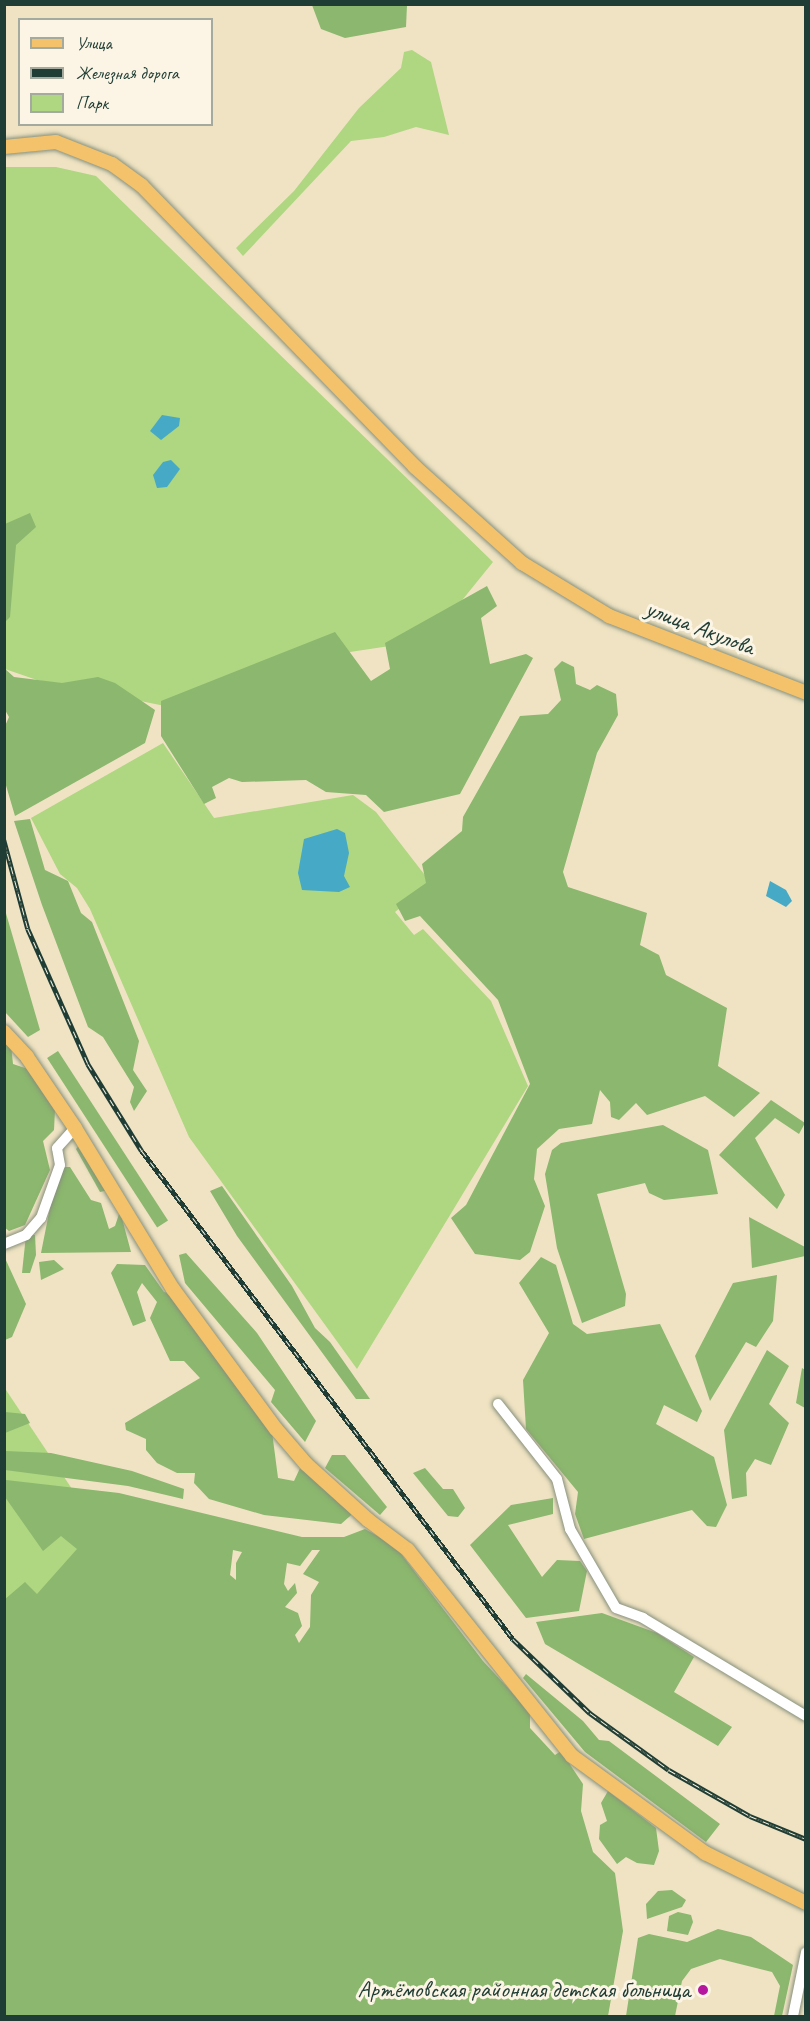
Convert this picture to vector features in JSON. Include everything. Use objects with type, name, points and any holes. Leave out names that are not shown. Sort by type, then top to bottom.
[{"type":"main road","name":"улица Акулова","points":[[4,147],[23,143],[65,145],[112,164],[142,186],[462,513],[522,563],[579,601],[681,646],[806,693]]},
{"type":"main road","points":[[4,1032],[27,1058],[75,1128],[174,1289],[276,1429],[306,1464],[368,1520],[408,1550],[572,1756],[705,1853],[806,1902]]},
{"type":"street","points":[[4,1244],[26,1235],[41,1218],[60,1165],[57,1148],[75,1128]]},
{"type":"street","points":[[498,1404],[557,1479],[570,1529],[616,1608],[643,1618],[806,1716]]},
{"type":"street","points":[[793,2016],[806,1952]]},
{"type":"green space","points":[[312,5],[407,5],[406,27],[345,38],[321,29]]},
{"type":"green space","points":[[412,50],[431,62],[449,135],[416,127],[384,137],[351,141],[243,256],[236,248],[294,191],[359,108],[401,68],[404,52]]},
{"type":"green space","points":[[5,167],[56,167],[96,176],[493,562],[459,604],[403,644],[290,661],[165,706],[37,680],[5,669]]},
{"type":"green space","points":[[30,513],[36,527],[16,545],[10,617],[5,622],[5,524]]},
{"type":"green space","points":[[487,586],[497,606],[481,618],[490,664],[526,654],[533,658],[460,794],[384,812],[366,795],[326,792],[306,780],[242,782],[229,778],[212,787],[216,798],[204,804],[161,736],[161,701],[335,632],[371,681],[390,669],[385,643]]},
{"type":"green space","points":[[562,661],[574,667],[576,684],[590,690],[597,685],[616,694],[618,715],[597,753],[563,872],[568,887],[647,913],[640,945],[659,955],[666,975],[727,1008],[718,1066],[760,1093],[734,1117],[705,1096],[647,1115],[636,1103],[619,1120],[611,1117],[610,1102],[600,1090],[592,1124],[559,1129],[537,1149],[534,1179],[545,1206],[530,1252],[520,1260],[475,1254],[451,1218],[466,1205],[530,1084],[498,1000],[420,916],[405,921],[396,904],[426,883],[422,864],[462,831],[463,817],[520,716],[548,714],[561,700],[554,669]]},
{"type":"green space","points":[[4,668],[14,677],[62,683],[98,677],[115,683],[155,710],[145,743],[15,816],[5,782],[5,726],[9,717],[5,710]]},
{"type":"green space","points":[[163,743],[214,818],[353,795],[376,812],[431,883],[395,912],[414,935],[423,929],[491,1001],[528,1086],[357,1369],[189,1137],[90,909],[77,888],[60,874],[31,818]]},
{"type":"green space","points":[[30,819],[45,870],[68,881],[81,913],[92,922],[139,1041],[133,1070],[147,1091],[134,1111],[130,1102],[134,1087],[103,1037],[88,1027],[42,905],[14,821]]},
{"type":"green space","points":[[5,910],[40,1030],[28,1037],[5,1012]]},
{"type":"green space","points":[[4,1037],[11,1045],[13,1064],[34,1071],[55,1110],[54,1130],[43,1141],[50,1170],[25,1225],[9,1231],[4,1227]]},
{"type":"green space","points":[[58,1051],[168,1220],[157,1227],[47,1058]]},
{"type":"green space","points":[[771,1100],[805,1123],[799,1134],[775,1118],[755,1138],[785,1195],[777,1209],[719,1155]]},
{"type":"green space","points":[[663,1125],[708,1150],[718,1194],[664,1200],[649,1193],[645,1183],[597,1194],[626,1294],[625,1306],[582,1323],[557,1248],[545,1174],[552,1150],[561,1143]]},
{"type":"green space","points":[[81,1143],[109,1190],[100,1192],[76,1149]]},
{"type":"green space","points":[[58,1167],[70,1167],[91,1200],[101,1203],[109,1229],[115,1226],[120,1211],[131,1252],[41,1253]]},
{"type":"green space","points":[[222,1186],[292,1286],[315,1328],[330,1342],[370,1399],[356,1399],[237,1236],[210,1191]]},
{"type":"green space","points":[[749,1217],[805,1247],[805,1256],[752,1268]]},
{"type":"green space","points":[[26,1235],[35,1235],[36,1255],[30,1273],[22,1273]]},
{"type":"green space","points":[[186,1253],[257,1333],[316,1421],[305,1442],[271,1402],[275,1390],[185,1283],[179,1255]]},
{"type":"green space","points":[[4,1256],[26,1304],[12,1337],[5,1340]]},
{"type":"green space","points":[[541,1257],[556,1265],[573,1324],[587,1334],[660,1324],[702,1411],[697,1422],[664,1405],[656,1424],[714,1457],[727,1505],[716,1527],[707,1526],[692,1510],[584,1539],[575,1514],[578,1492],[526,1429],[523,1380],[549,1333],[519,1283]]},
{"type":"green space","points":[[54,1260],[64,1269],[41,1280],[39,1262]]},
{"type":"green space","points":[[117,1264],[145,1265],[164,1292],[175,1295],[271,1424],[278,1478],[294,1481],[301,1466],[357,1510],[341,1524],[264,1515],[209,1499],[194,1483],[195,1473],[177,1473],[157,1463],[146,1450],[146,1439],[126,1430],[125,1423],[200,1378],[184,1361],[170,1361],[150,1318],[157,1302],[142,1283],[137,1292],[146,1321],[133,1326],[111,1273]]},
{"type":"green space","points":[[777,1275],[773,1321],[756,1347],[746,1342],[710,1401],[695,1356],[733,1283]]},
{"type":"green space","points":[[767,1350],[789,1366],[769,1404],[789,1423],[771,1465],[755,1459],[746,1473],[747,1496],[732,1499],[724,1430]]},
{"type":"green space","points":[[802,1368],[805,1370],[805,1408],[796,1403]]},
{"type":"green space","points":[[4,1387],[112,1549],[4,1640]]},
{"type":"green space","points":[[5,1412],[25,1414],[30,1423],[5,1433]]},
{"type":"green space","points":[[5,1451],[51,1453],[132,1471],[184,1489],[183,1499],[128,1486],[5,1470]]},
{"type":"green space","points":[[332,1455],[345,1455],[387,1507],[380,1515],[325,1468]]},
{"type":"green space","points":[[425,1468],[443,1489],[453,1489],[465,1508],[458,1517],[448,1516],[413,1473]]},
{"type":"green space","points":[[6,1480],[119,1493],[302,1537],[344,1537],[365,1529],[395,1546],[483,1661],[530,1712],[530,1728],[555,1755],[561,1751],[583,1784],[581,1811],[593,1852],[615,1873],[623,1931],[608,2016],[5,2016],[4,1600],[25,1582],[37,1594],[77,1549],[61,1536],[43,1551],[5,1497]],"holes":[[[233,1550],[242,1552],[236,1563],[236,1580],[230,1575]],[[312,1550],[320,1550],[303,1574],[319,1582],[311,1595],[310,1627],[299,1643],[295,1635],[302,1626],[298,1613],[285,1607],[297,1593],[295,1583],[288,1591],[284,1584],[287,1563],[300,1566]]]},
{"type":"green space","points":[[553,1498],[553,1514],[508,1525],[542,1577],[557,1560],[580,1561],[587,1571],[579,1611],[526,1618],[470,1545],[511,1505]]},
{"type":"green space","points":[[602,1613],[657,1633],[694,1657],[674,1692],[732,1727],[718,1746],[545,1644],[536,1622]]},
{"type":"green space","points":[[526,1674],[583,1721],[599,1740],[609,1741],[720,1824],[706,1842],[585,1752],[523,1678]]},
{"type":"green space","points":[[608,1791],[656,1828],[659,1851],[654,1865],[637,1863],[626,1857],[617,1864],[599,1839],[600,1825],[607,1821],[601,1803]]},
{"type":"green space","points":[[672,1890],[686,1900],[682,1907],[647,1919],[646,1904],[658,1891]]},
{"type":"green space","points":[[678,1912],[691,1915],[693,1922],[688,1935],[667,1931],[669,1916]]},
{"type":"green space","points":[[718,1929],[751,1937],[793,1965],[782,2016],[774,2016],[780,1986],[772,1972],[720,1959],[691,1969],[682,1981],[675,2016],[626,2016],[638,1938],[649,1934],[687,1942]]},
{"type":"water","points":[[162,415],[180,418],[179,426],[161,440],[150,431]]},
{"type":"water","points":[[171,460],[180,469],[167,487],[157,488],[153,475],[163,462]]},
{"type":"water","points":[[337,829],[345,833],[349,853],[344,876],[350,887],[339,892],[302,890],[298,873],[304,839]]},
{"type":"water","points":[[770,881],[786,890],[792,901],[786,907],[766,896]]},
{"type":"railway","points":[[4,840],[28,929],[88,1064],[142,1151],[513,1639],[590,1713],[669,1770],[750,1816],[806,1839]]},
{"type":"place","name":"Артёмовская районная детская больница","points":[[703,1990]]}]
